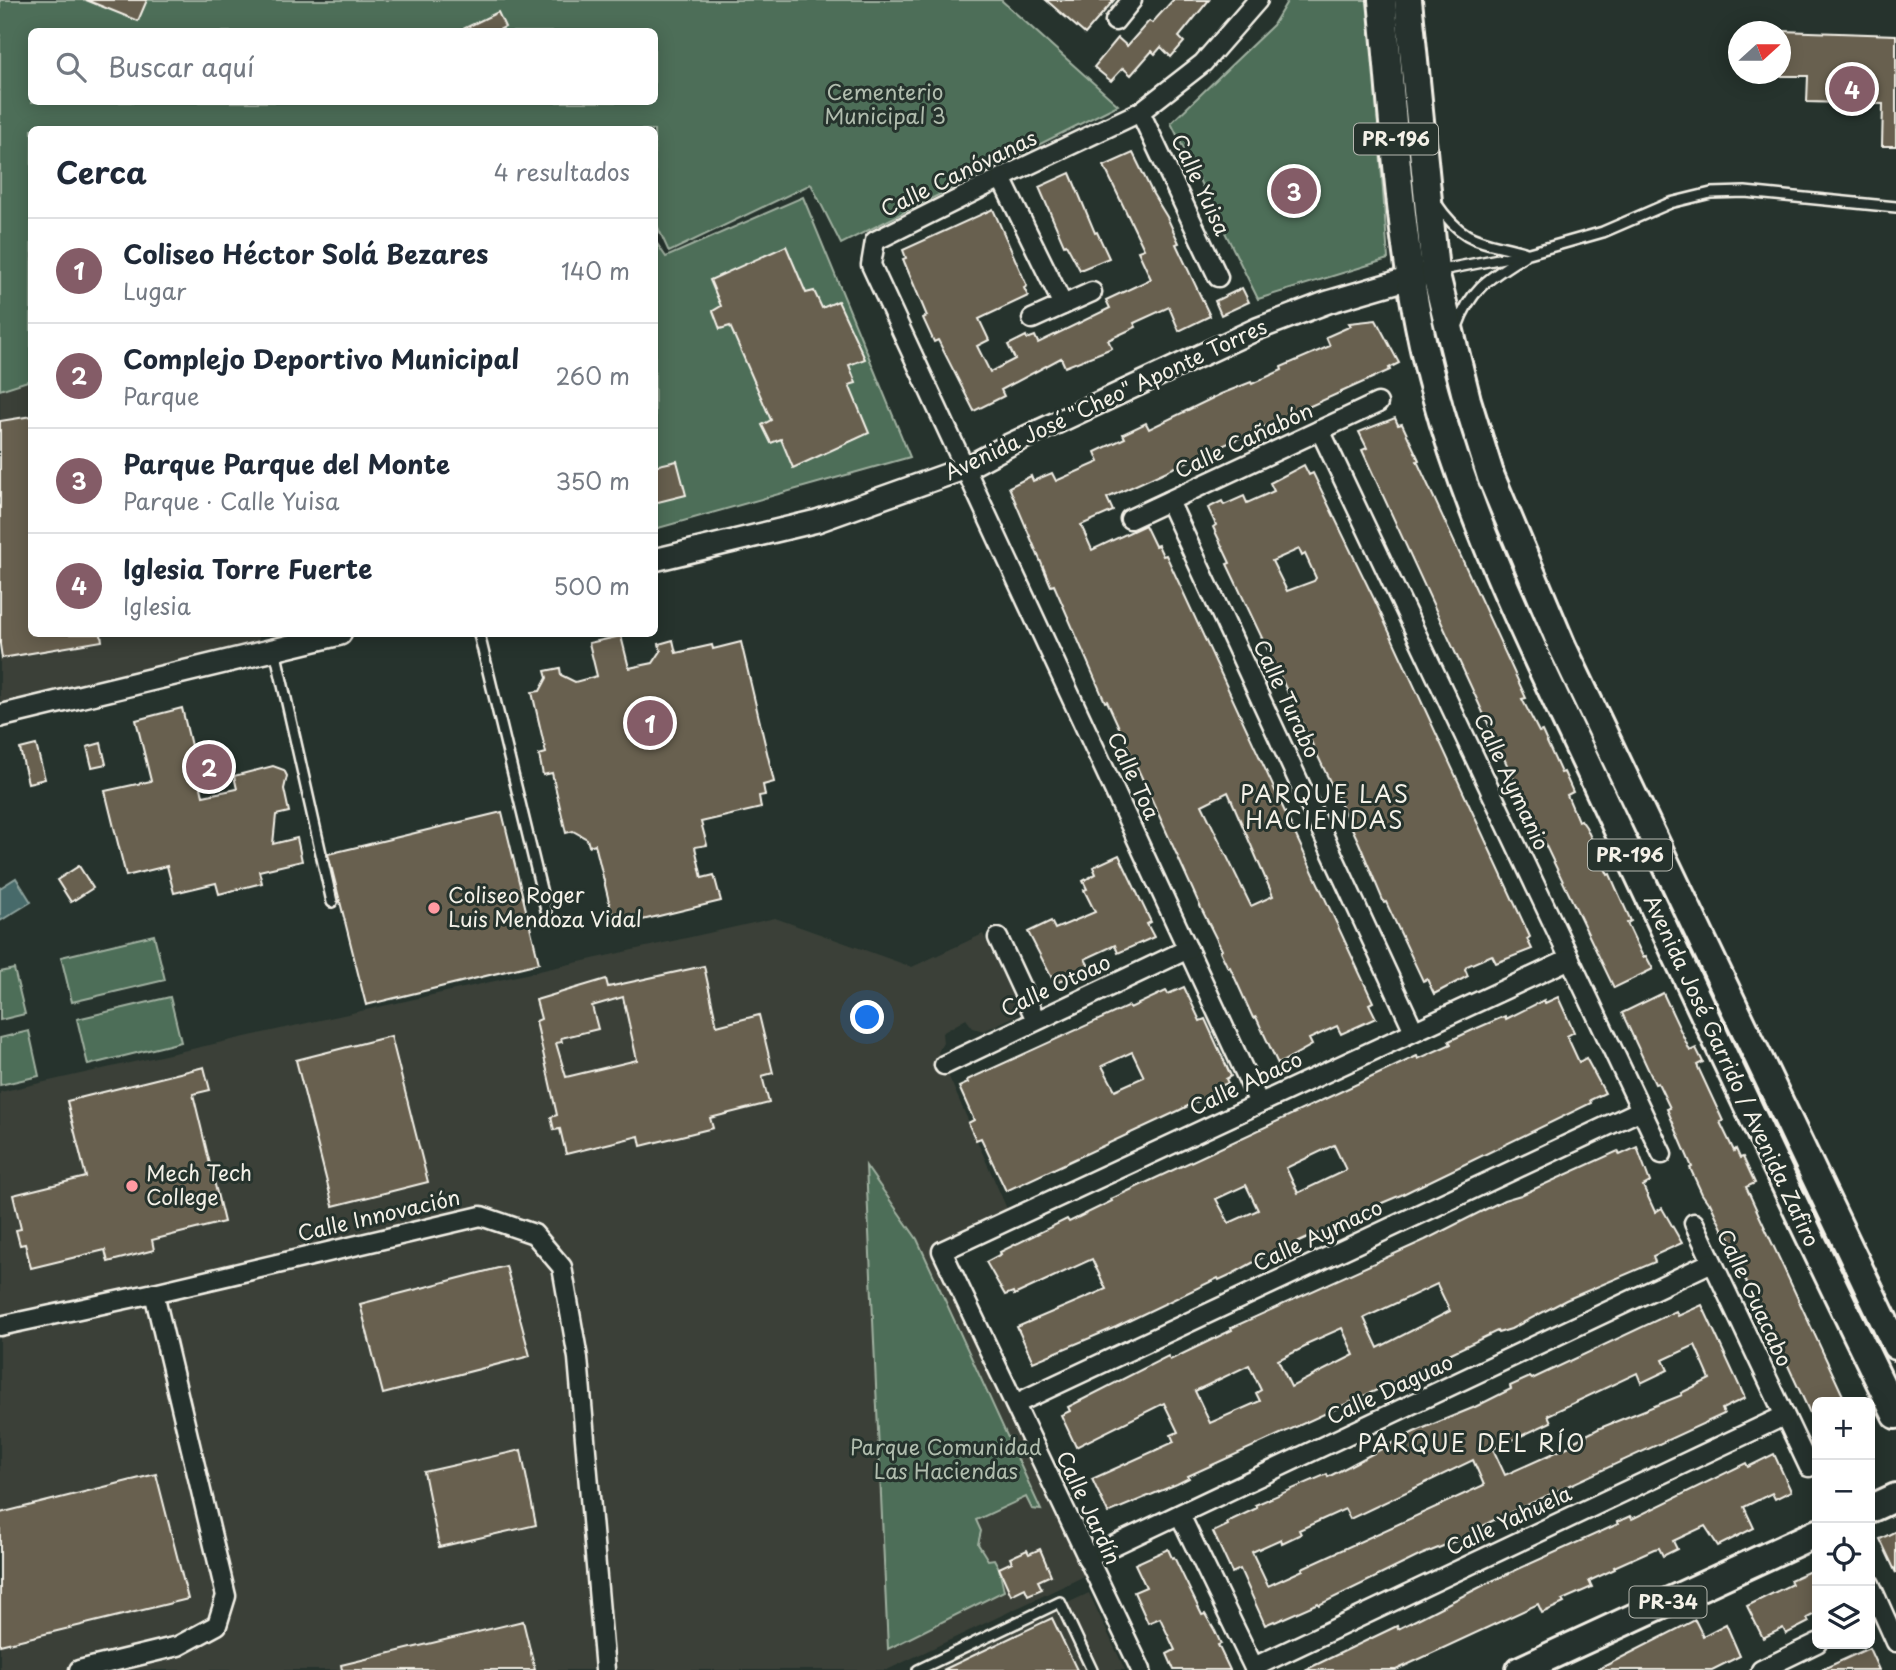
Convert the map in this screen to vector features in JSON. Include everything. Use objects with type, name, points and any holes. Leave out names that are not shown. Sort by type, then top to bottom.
[{"type":"main road","name":"Avenida José Garrido / Avenida Zafiro","points":[[1382,0],[1423,275],[1434,391],[1457,467],[1499,576],[1791,1202],[1896,1415]]},
{"type":"main road","name":"Avenida José Garrido / Avenida Zafiro","points":[[1408,0],[1427,190],[1423,275],[1452,339],[1467,400],[1491,477],[1562,646],[1896,1346]]},
{"type":"main road","points":[[1875,1507],[1896,1497]]},
{"type":"main road","name":"PR-34","points":[[1520,1670],[1812,1535]]},
{"type":"street","points":[[1115,21],[1132,0]]},
{"type":"street","name":"Calle Canóvanas","points":[[965,468],[872,265],[875,242],[1140,112],[1203,63],[1258,0]]},
{"type":"street","name":"Calle Yuisa","points":[[1140,112],[1218,278]]},
{"type":"street","points":[[1001,178],[1063,305]]},
{"type":"street","name":"Avenida José \"Cheo\" Aponte Torres","points":[[658,559],[817,521],[965,468],[1257,328],[1328,302],[1423,275]]},
{"type":"street","points":[[1032,319],[1092,292]]},
{"type":"street","name":"Calle Cañabón","points":[[1130,519],[1378,403]]},
{"type":"street","name":"Calle Aymanio","points":[[1320,430],[1662,1154]]},
{"type":"street","name":"Calle Toa","points":[[965,468],[1259,1103]]},
{"type":"street","name":"Calle Turabo","points":[[1169,501],[1414,1031]]},
{"type":"street","points":[[0,716],[327,637]]},
{"type":"street","points":[[998,938],[1036,1020]]},
{"type":"street","name":"Calle Otoao","points":[[944,1065],[1188,949]]},
{"type":"street","name":"Calle Abaco","points":[[942,1251],[1570,959]]},
{"type":"street","name":"Calle Aymaco","points":[[1015,1404],[1641,1110]]},
{"type":"street","name":"Calle Innovación","points":[[0,1325],[154,1293],[481,1216],[534,1234],[562,1267],[578,1358],[605,1670]]},
{"type":"street","name":"Calle Guacabo","points":[[1694,1223],[1809,1467]]},
{"type":"street","name":"Calle Jardín","points":[[942,1251],[1140,1670]]},
{"type":"street","name":"Calle Daguao","points":[[1087,1558],[1712,1262]]},
{"type":"street","points":[[79,1670],[178,1646],[217,1625],[226,1595],[154,1293]]},
{"type":"street","name":"Calle Yahuela","points":[[1180,1515],[1255,1669],[1784,1416]]},
{"type":"street","points":[[1870,1586],[1876,1614],[1896,1642]]},
{"type":"street","points":[[1761,1670],[1812,1645]]},
{"type":"lane","points":[[1427,190],[1459,232],[1481,243],[1529,253]]},
{"type":"lane","points":[[1423,275],[1529,253],[1603,232],[1670,203],[1711,193],[1745,192],[1896,207]]},
{"type":"lane","points":[[1452,339],[1463,309],[1475,291],[1491,276],[1529,253]]},
{"type":"lane","points":[[479,637],[547,914]]},
{"type":"lane","points":[[275,649],[332,902]]},
{"type":"lane","points":[[918,1670],[1060,1602],[1092,1670]]},
{"type":"shaded area","points":[[28,382],[28,637],[259,637],[261,651],[0,713],[0,391]]},
{"type":"shaded area","points":[[775,918],[912,967],[983,934],[1018,1009],[1017,1015],[984,1031],[973,1028],[966,1019],[942,1033],[943,1043],[938,1052],[1011,1218],[944,1249],[1095,1571],[887,1670],[0,1670],[0,1092]]},
{"type":"shaded area","points":[[1089,1593],[1125,1670],[924,1670]]},
{"type":"green space","name":"Cementerio Municipal 3","points":[[0,0],[1001,0],[1118,105],[841,244],[811,184],[669,252],[658,228],[658,126],[28,126],[28,381],[0,390]]},
{"type":"green space","points":[[1288,0],[1369,0],[1388,259],[1258,299],[1171,123],[1273,25]]},
{"type":"green space","points":[[803,197],[910,457],[658,528],[658,245],[666,257]]},
{"type":"green space","points":[[154,935],[165,980],[72,1002],[61,957]]},
{"type":"green space","points":[[14,969],[25,1014],[0,1020],[0,972]]},
{"type":"green space","points":[[170,997],[181,1042],[88,1065],[77,1019]]},
{"type":"green space","points":[[29,1031],[39,1076],[0,1085],[0,1038]]},
{"type":"green space","name":"Parque Comunidad Las Haciendas","points":[[866,1166],[917,1239],[1041,1510],[1032,1509],[1026,1497],[976,1520],[981,1531],[978,1544],[988,1560],[994,1559],[999,1568],[1004,1591],[888,1649]]},
{"type":"water","points":[[16,878],[31,902],[0,921],[0,888]]},
{"type":"building","points":[[86,0],[147,0],[138,21]]},
{"type":"building","points":[[1046,0],[1114,0],[1085,34]]},
{"type":"building","points":[[1173,0],[1209,0],[1179,37],[1184,42],[1171,57],[1161,47],[1155,54],[1152,51],[1131,75],[1123,68],[1111,81],[1094,67],[1118,38],[1127,46],[1149,21],[1152,23]]},
{"type":"building","points":[[498,12],[505,27],[503,28],[465,28]]},
{"type":"building","points":[[1791,31],[1896,35],[1896,146],[1882,146],[1883,104],[1807,102],[1808,76],[1791,76]]},
{"type":"building","points":[[1133,153],[1167,217],[1179,243],[1176,244],[1210,316],[1179,331],[1169,307],[1134,323],[1136,327],[1108,340],[1112,348],[1065,367],[1061,358],[1001,390],[1004,396],[974,411],[938,340],[934,342],[923,318],[927,316],[903,259],[906,258],[903,250],[993,209],[1027,286],[1024,288],[1028,296],[979,319],[989,340],[977,346],[990,372],[1015,359],[1008,345],[1026,336],[1027,339],[1035,336],[1038,343],[1110,308],[1106,300],[1151,279],[1138,251],[1144,249],[1104,166]]},
{"type":"building","points":[[1070,173],[1095,233],[1097,232],[1109,258],[1080,270],[1066,244],[1064,245],[1039,187]]},
{"type":"building","points":[[786,246],[806,293],[814,291],[822,308],[838,301],[865,359],[849,365],[856,383],[849,385],[869,433],[793,468],[781,439],[771,443],[762,425],[771,420],[730,326],[720,329],[713,311],[721,306],[710,280]]},
{"type":"building","points":[[1242,288],[1249,302],[1221,315],[1215,301]]},
{"type":"building","points":[[1376,320],[1399,363],[1389,368],[1390,370],[1107,498],[1113,511],[1081,525],[1092,550],[1145,525],[1155,546],[1158,545],[1163,556],[1166,555],[1373,1002],[1369,1004],[1376,1018],[1341,1034],[1337,1026],[1309,1039],[1312,1045],[1278,1064],[1220,951],[1222,950],[1107,701],[1105,702],[1054,585],[1051,586],[1009,487],[1031,476],[1033,481],[1052,473],[1056,481],[1099,462],[1095,452],[1125,438],[1123,434],[1146,423],[1149,429],[1221,394],[1282,370],[1281,367],[1330,346],[1326,337],[1351,326],[1349,323]],"holes":[[[1228,792],[1273,896],[1251,906],[1202,805]]]},
{"type":"building","points":[[28,417],[28,637],[101,637],[102,641],[2,658],[0,421]]},
{"type":"building","points":[[1395,418],[1398,425],[1402,424],[1419,460],[1417,461],[1526,698],[1522,699],[1539,732],[1542,731],[1561,773],[1564,772],[1573,792],[1567,795],[1578,821],[1581,820],[1586,827],[1608,875],[1610,874],[1631,921],[1627,923],[1643,957],[1646,956],[1653,969],[1614,988],[1508,767],[1362,450],[1367,448],[1359,432]]},
{"type":"building","points":[[677,461],[686,495],[658,502],[658,465]]},
{"type":"building","points":[[1304,465],[1309,475],[1313,473],[1530,937],[1527,939],[1532,949],[1496,963],[1492,955],[1467,966],[1465,969],[1468,976],[1434,994],[1427,979],[1423,981],[1386,902],[1384,903],[1359,843],[1227,564],[1230,563],[1213,527],[1216,525],[1208,508],[1222,501],[1224,505],[1244,496],[1247,503],[1274,491],[1270,483]],"holes":[[[1299,549],[1302,556],[1305,554],[1316,578],[1287,591],[1272,561]]]},
{"type":"building","points":[[621,637],[629,668],[653,663],[661,651],[659,644],[673,640],[676,653],[712,645],[713,649],[741,642],[774,782],[763,785],[765,795],[759,796],[761,808],[701,822],[707,845],[695,847],[702,878],[714,875],[721,901],[634,922],[633,915],[621,917],[620,912],[612,914],[595,844],[589,846],[587,839],[573,831],[566,833],[552,773],[543,775],[539,755],[546,753],[532,692],[540,691],[547,678],[545,671],[560,668],[561,675],[575,682],[597,676],[589,643]]},
{"type":"building","points":[[182,708],[203,796],[237,789],[234,776],[273,766],[284,770],[287,776],[284,789],[289,812],[276,815],[273,844],[297,838],[302,861],[259,871],[262,883],[219,894],[216,883],[174,893],[167,866],[126,876],[105,791],[151,781],[136,720]]},
{"type":"building","points":[[101,743],[106,764],[92,767],[87,747]]},
{"type":"building","points":[[36,745],[45,779],[28,783],[20,749]]},
{"type":"building","name":"Coliseo Roger Luis Mendoza Vidal","points":[[502,812],[539,963],[366,1005],[328,854]]},
{"type":"building","points":[[1119,855],[1151,922],[1147,924],[1154,937],[1118,953],[1115,945],[1085,959],[1089,966],[1055,984],[1028,932],[1051,921],[1055,929],[1095,912],[1084,890],[1087,889],[1083,881],[1096,874],[1093,867]]},
{"type":"building","points":[[79,866],[93,888],[71,902],[57,880]]},
{"type":"building","points":[[704,966],[717,1026],[759,1015],[773,1073],[762,1076],[769,1103],[710,1118],[713,1128],[641,1146],[639,1136],[566,1154],[560,1129],[554,1130],[551,1117],[557,1115],[536,1021],[541,1019],[536,1000],[606,979],[608,987]],"holes":[[[623,997],[637,1060],[566,1077],[556,1043],[562,1042],[561,1038],[598,1029],[592,1006]]]},
{"type":"building","points":[[1184,987],[1200,1021],[1205,1019],[1231,1076],[1226,1079],[1228,1083],[1218,1087],[1220,1090],[1178,1111],[1006,1191],[981,1138],[976,1140],[968,1123],[974,1120],[959,1087],[968,1083],[967,1080],[1129,1006],[1130,1008],[1166,991],[1168,994]],"holes":[[[1132,1052],[1144,1077],[1115,1090],[1102,1066]]]},
{"type":"building","points":[[1663,993],[1690,1051],[1696,1048],[1703,1062],[1697,1065],[1723,1121],[1720,1122],[1734,1151],[1736,1149],[1740,1158],[1743,1157],[1755,1183],[1746,1187],[1844,1397],[1812,1397],[1812,1417],[1757,1299],[1755,1301],[1729,1236],[1726,1237],[1710,1203],[1702,1194],[1667,1109],[1670,1108],[1658,1083],[1655,1084],[1622,1013]]},
{"type":"building","points":[[1558,997],[1574,1032],[1567,1036],[1579,1062],[1586,1058],[1605,1093],[1590,1100],[1591,1103],[1401,1195],[1351,1216],[1352,1218],[1277,1252],[1276,1250],[1219,1280],[1218,1278],[1116,1327],[1033,1362],[1017,1327],[1106,1289],[1092,1259],[1014,1295],[1013,1292],[1005,1295],[986,1262],[1001,1254],[1000,1252],[1067,1219],[1069,1222],[1112,1201],[1111,1199],[1417,1056],[1418,1059],[1451,1044],[1449,1041],[1475,1029],[1505,1016],[1506,1019],[1544,1000],[1545,1003]],"holes":[[[1334,1145],[1346,1170],[1298,1193],[1286,1168]],[[1246,1185],[1258,1210],[1229,1223],[1216,1199]]]},
{"type":"building","points":[[391,1036],[428,1182],[333,1206],[296,1060]]},
{"type":"building","name":"Mech Tech College","points":[[204,1067],[210,1090],[193,1094],[224,1222],[152,1240],[154,1250],[108,1262],[105,1250],[31,1268],[25,1244],[20,1245],[16,1230],[21,1229],[13,1195],[86,1177],[67,1101]]},
{"type":"building","points":[[1637,1147],[1650,1182],[1643,1186],[1655,1212],[1662,1208],[1682,1243],[1653,1256],[1655,1262],[1566,1300],[1511,1329],[1498,1333],[1497,1331],[1423,1369],[1188,1476],[1189,1478],[1177,1484],[1108,1513],[1092,1479],[1174,1442],[1171,1435],[1178,1432],[1164,1403],[1076,1447],[1061,1415],[1070,1411],[1068,1407],[1168,1356],[1170,1360],[1232,1330],[1231,1328],[1425,1240],[1504,1200],[1521,1195],[1618,1151],[1620,1155]],"holes":[[[1437,1284],[1450,1311],[1378,1348],[1364,1318]],[[1342,1328],[1354,1355],[1291,1387],[1278,1360],[1307,1346],[1306,1344]],[[1249,1365],[1261,1390],[1256,1393],[1260,1401],[1210,1423],[1195,1391]]]},
{"type":"building","points":[[506,1266],[530,1356],[383,1394],[360,1304]]},
{"type":"building","points":[[1702,1305],[1745,1398],[1722,1409],[1724,1414],[1490,1522],[1463,1538],[1421,1555],[1319,1605],[1318,1603],[1265,1625],[1240,1569],[1232,1573],[1213,1532],[1257,1508],[1255,1505],[1327,1474],[1328,1477],[1414,1432],[1511,1389],[1510,1386],[1530,1377],[1532,1379],[1676,1311],[1678,1316]],"holes":[[[1695,1345],[1710,1379],[1681,1393],[1682,1395],[1600,1428],[1571,1443],[1572,1445],[1505,1475],[1493,1449],[1551,1422],[1548,1415],[1637,1373],[1641,1383],[1668,1370],[1663,1360]],[[1473,1460],[1484,1485],[1268,1586],[1252,1552],[1281,1539],[1282,1543],[1301,1534],[1299,1530],[1345,1509],[1350,1519]]]},
{"type":"building","points":[[521,1450],[536,1525],[439,1547],[424,1472]]},
{"type":"building","points":[[1774,1454],[1791,1491],[1775,1499],[1772,1493],[1744,1507],[1754,1528],[1718,1546],[1705,1526],[1673,1541],[1677,1549],[1663,1556],[1659,1548],[1654,1549],[1614,1567],[1615,1569],[1589,1581],[1592,1587],[1562,1600],[1564,1603],[1542,1613],[1538,1604],[1396,1670],[1305,1670],[1397,1626],[1398,1629],[1630,1516],[1632,1519],[1746,1463],[1748,1467]]},
{"type":"building","points":[[156,1474],[188,1599],[0,1645],[0,1513]]},
{"type":"building","points":[[1896,1531],[1896,1573],[1880,1539]]},
{"type":"building","points":[[1040,1549],[1051,1575],[1038,1581],[1042,1589],[1028,1595],[1025,1588],[1011,1595],[999,1568],[1012,1562],[1010,1558],[1027,1550],[1029,1554]]},
{"type":"building","points":[[1168,1549],[1202,1615],[1205,1614],[1215,1631],[1221,1644],[1218,1645],[1230,1670],[1174,1670],[1167,1654],[1175,1650],[1160,1618],[1148,1623],[1134,1592],[1146,1587],[1135,1564]]},
{"type":"building","points":[[1812,1570],[1812,1616],[1807,1618],[1809,1622],[1786,1634],[1783,1628],[1763,1638],[1747,1606],[1792,1584],[1790,1580]]},
{"type":"building","points":[[1052,1618],[1077,1670],[943,1670]]},
{"type":"building","points":[[1695,1620],[1703,1636],[1726,1624],[1740,1656],[1712,1670],[1597,1670]]},
{"type":"building","points":[[523,1621],[535,1670],[342,1670],[341,1665]]},
{"type":"building","points":[[1869,1649],[1879,1670],[1821,1670]]},
{"type":"place","name":"Iglesia Torre Fuerte","points":[[1852,89]]},
{"type":"place","name":"Parque Parque del Monte","points":[[1294,191]]},
{"type":"place","name":"Coliseo Héctor Solá Bezares","points":[[650,723]]},
{"type":"place","name":"Complejo Deportivo Municipal","points":[[209,767]]},
{"type":"place","name":"Coliseo Roger Luis Mendoza Vidal","points":[[434,908]]},
{"type":"place","name":"Mech Tech College","points":[[132,1186]]},
{"type":"district","name":"PARQUE LAS HACIENDAS","points":[[1325,808]]},
{"type":"district","name":"PARQUE DEL RÍO","points":[[1472,1444]]}]
